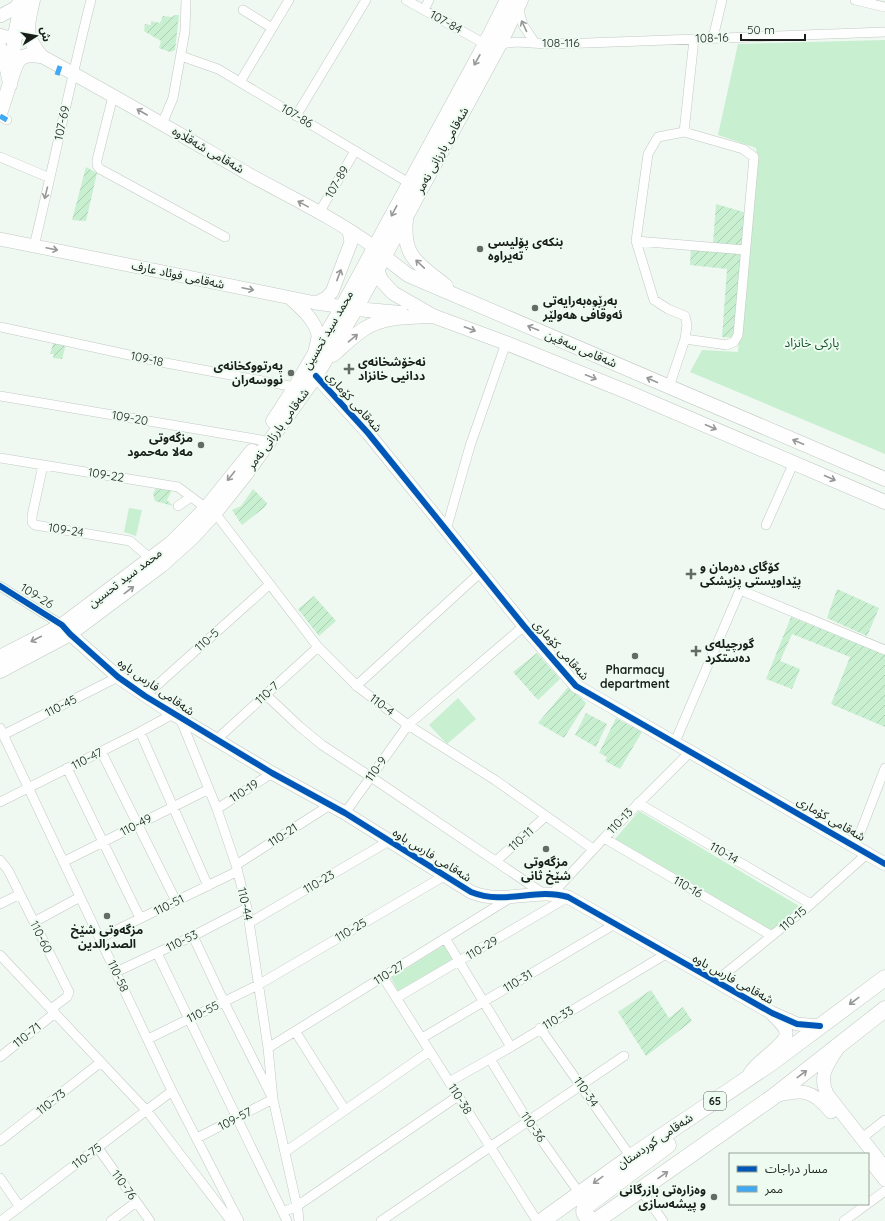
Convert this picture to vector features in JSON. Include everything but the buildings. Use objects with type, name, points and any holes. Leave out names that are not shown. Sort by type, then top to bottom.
[{"type":"highway","name":"شەقامی کوردستان","points":[[542,1220],[631,1157],[771,1064],[885,978]]},
{"type":"highway","name":"65","points":[[600,1220],[773,1097],[885,1009]]},
{"type":"highway","points":[[600,1220],[588,1218],[583,1211],[585,1207],[624,1179],[659,1151],[728,1103],[742,1083]]},
{"type":"highway","points":[[542,1220],[557,1216],[564,1221]]},
{"type":"main road","points":[[25,0],[28,23],[27,31],[30,41],[41,56]]},
{"type":"main road","points":[[10,85],[15,36],[25,0]]},
{"type":"main road","name":"محمد سید تحسین","points":[[0,657],[66,630],[211,510],[261,440],[295,387],[319,358],[342,307],[485,44],[515,2]]},
{"type":"main road","name":"شەقامی بارزانی نەمر","points":[[0,671],[66,630],[162,566],[193,537],[211,510],[246,474],[316,376],[319,358],[356,309],[500,44],[515,2]]},
{"type":"main road","points":[[2,116],[16,63],[19,59],[30,55],[41,56]]},
{"type":"main road","points":[[407,214],[405,232],[409,252],[419,264],[460,298]]},
{"type":"main road","name":"شەقامی سەفین","points":[[374,248],[408,275],[885,479]]},
{"type":"main road","name":"شەقامی سەفین","points":[[374,248],[374,259],[377,272],[381,280],[393,293],[433,316],[506,343],[638,396],[885,502]]},
{"type":"main road","points":[[349,294],[367,275],[387,271],[408,275]]},
{"type":"main road","name":"شەقامی سەفین","points":[[356,309],[433,316]]},
{"type":"main road","points":[[319,358],[364,329],[380,322],[403,317],[433,316]]},
{"type":"street","points":[[0,16],[15,8],[25,0]]},
{"type":"street","name":"107-69","points":[[34,246],[72,73],[91,0]]},
{"type":"street","points":[[162,124],[173,98],[185,31],[186,0]]},
{"type":"street","points":[[240,82],[288,0]]},
{"type":"street","points":[[296,116],[366,0]]},
{"type":"street","name":"107-84","points":[[406,0],[485,44]]},
{"type":"street","points":[[424,10],[429,0]]},
{"type":"street","points":[[713,38],[722,0]]},
{"type":"street","points":[[855,0],[885,7]]},
{"type":"street","name":"108-116","points":[[515,2],[523,25],[535,43]]},
{"type":"street","points":[[243,10],[272,28]]},
{"type":"street","points":[[0,36],[6,38],[15,36],[23,31],[28,23]]},
{"type":"street","name":"108-16","points":[[587,43],[885,32]]},
{"type":"street","points":[[684,132],[694,39]]},
{"type":"street","name":"108-116","points":[[500,44],[517,42],[546,44],[587,43]]},
{"type":"street","points":[[0,47],[10,85]]},
{"type":"street","name":"شەقامی شەقڵاوە","points":[[41,56],[58,71],[72,73],[319,213],[374,248]]},
{"type":"street","name":"107-86","points":[[181,56],[218,69],[409,183]]},
{"type":"street","points":[[113,96],[97,160],[97,165],[100,170],[225,238]]},
{"type":"street","points":[[669,387],[685,339],[687,325],[685,316],[668,309],[654,300],[636,241],[648,154],[658,137],[684,132],[743,149],[754,157],[738,334],[734,342],[727,346],[685,339]]},
{"type":"street","name":"107-89","points":[[319,213],[355,151]]},
{"type":"street","points":[[0,157],[50,178]]},
{"type":"street","points":[[316,303],[326,298],[332,292],[351,242],[349,231]]},
{"type":"street","name":"شەقامی فوئاد عارف","points":[[0,239],[289,298],[356,309]]},
{"type":"street","points":[[636,241],[746,250]]},
{"type":"street","points":[[289,298],[308,314],[312,321],[318,337],[319,358]]},
{"type":"street","name":"109-18","points":[[0,327],[152,360],[295,387]]},
{"type":"street","points":[[446,530],[470,446],[506,343]]},
{"type":"street","name":"شەقامی کۆماری","points":[[316,376],[368,433],[524,626],[576,686],[885,864]]},
{"type":"street","name":"109-20","points":[[0,396],[261,440]]},
{"type":"street","name":"109-22","points":[[0,458],[178,487],[211,510]]},
{"type":"street","points":[[766,525],[794,462]]},
{"type":"street","name":"109-24","points":[[42,465],[32,516],[32,522],[35,525],[130,541],[151,559]]},
{"type":"street","points":[[178,506],[191,497]]},
{"type":"street","name":"110-4","points":[[211,510],[318,647],[356,686],[408,725],[491,777],[593,849]]},
{"type":"street","points":[[356,686],[481,572]]},
{"type":"street","name":"110-5","points":[[145,696],[270,584]]},
{"type":"street","name":"109-26","points":[[0,586],[66,630]]},
{"type":"street","points":[[675,742],[740,590],[885,650]]},
{"type":"street","name":"110-9","points":[[345,813],[408,725],[524,626]]},
{"type":"street","name":"شەقامی فارس باوە","points":[[66,630],[118,677],[145,696],[272,773],[345,813],[471,892],[490,898],[510,898],[548,894],[568,897],[772,1014],[797,1024],[820,1026]]},
{"type":"street","name":"110-7","points":[[216,740],[318,647]]},
{"type":"street","name":"110-45","points":[[2,732],[118,677]]},
{"type":"street","points":[[265,694],[322,745],[548,894]]},
{"type":"street","name":"110-47","points":[[0,802],[140,732],[177,716]]},
{"type":"street","name":"110-44","points":[[177,716],[217,809],[237,868],[247,908],[268,1048],[273,1100]]},
{"type":"street","name":"110-58","points":[[2,732],[172,1091],[238,1221]]},
{"type":"street","points":[[140,732],[208,886]]},
{"type":"street","points":[[101,751],[176,901]]},
{"type":"street","name":"110-13","points":[[548,894],[690,752]]},
{"type":"street","points":[[67,768],[140,918]]},
{"type":"street","points":[[855,846],[885,768]]},
{"type":"street","name":"110-19","points":[[217,809],[272,773]]},
{"type":"street","name":"110-49","points":[[63,862],[209,789]]},
{"type":"street","name":"110-14","points":[[638,803],[811,904]]},
{"type":"street","name":"110-21","points":[[237,868],[330,805]]},
{"type":"street","name":"110-11","points":[[496,861],[546,816]]},
{"type":"street","name":"110-16","points":[[604,838],[772,936]]},
{"type":"street","name":"110-23","points":[[249,923],[389,841]]},
{"type":"street","name":"110-15","points":[[715,982],[811,904],[868,853]]},
{"type":"street","name":"110-60","points":[[0,860],[8,870],[69,992],[67,997],[53,1011]]},
{"type":"street","name":"110-51","points":[[100,938],[208,886],[237,868]]},
{"type":"street","name":"110-25","points":[[258,985],[444,876]]},
{"type":"street","points":[[0,904],[20,894]]},
{"type":"street","points":[[34,922],[80,897]]},
{"type":"street","name":"110-29","points":[[396,998],[568,897]]},
{"type":"street","name":"110-27","points":[[268,1048],[510,898]]},
{"type":"street","name":"110-53","points":[[116,972],[193,936],[247,908]]},
{"type":"street","name":"110-31","points":[[422,1038],[615,924]]},
{"type":"street","points":[[193,936],[273,1100],[299,1221]]},
{"type":"street","points":[[445,938],[511,1047]]},
{"type":"street","points":[[157,952],[188,1019],[287,1221]]},
{"type":"street","name":"110-33","points":[[449,1082],[511,1047],[540,1028],[666,954]]},
{"type":"street","points":[[0,955],[147,1111],[231,1221]]},
{"type":"street","name":"110-38","points":[[383,977],[490,1147],[542,1220]]},
{"type":"street","name":"110-55","points":[[148,1039],[258,985]]},
{"type":"street","name":"110-71","points":[[0,1057],[53,1011]]},
{"type":"street","name":"شەقامی فارس باوە","points":[[742,1083],[754,1066],[786,1038],[786,1031],[784,1027],[772,1014]]},
{"type":"street","name":"110-34","points":[[540,1028],[631,1157]]},
{"type":"street","points":[[295,1031],[345,1110]]},
{"type":"street","points":[[840,1045],[826,1068],[822,1083],[827,1094],[859,1141],[865,1153]]},
{"type":"street","points":[[285,1152],[430,1051]]},
{"type":"street","points":[[381,1221],[624,1056]]},
{"type":"street","name":"110-36","points":[[490,1058],[528,1121],[580,1194]]},
{"type":"street","name":"110-73","points":[[0,1141],[101,1062]]},
{"type":"street","name":"110-75","points":[[1,1221],[172,1091]]},
{"type":"street","points":[[773,1097],[790,1092],[802,1092],[814,1095],[885,1168]]},
{"type":"street","points":[[283,1212],[297,1206],[458,1096]]},
{"type":"street","name":"109-57","points":[[197,1138],[273,1100]]},
{"type":"street","points":[[859,1141],[885,1120]]},
{"type":"street","name":"110-76","points":[[98,1148],[150,1221]]},
{"type":"street","points":[[869,1159],[885,1180]]},
{"type":"street","points":[[0,1178],[20,1207]]},
{"type":"street","points":[[641,1190],[663,1221]]},
{"type":"street","points":[[869,1203],[885,1191]]},
{"type":"street","points":[[111,1221],[136,1202]]},
{"type":"street","points":[[844,1221],[866,1205]]},
{"type":"green space","points":[[179,15],[175,50],[170,52],[159,48],[161,41],[144,31],[145,24],[151,25],[151,21],[160,23],[163,16],[172,17]]},
{"type":"green space","name":"پارکی خانزاد","points":[[885,40],[885,454],[690,372],[702,350],[738,352],[757,158],[756,148],[718,135],[738,44]]},
{"type":"green space","points":[[86,167],[97,173],[86,221],[72,220]]},
{"type":"green space","points":[[716,204],[747,213],[745,247],[713,243]]},
{"type":"green space","points":[[691,249],[746,253],[739,338],[722,337],[727,269],[690,265]]},
{"type":"green space","points":[[54,341],[66,344],[62,359],[53,358],[54,354],[50,354]]},
{"type":"green space","points":[[156,488],[172,490],[167,500],[173,506],[155,501],[153,494]]},
{"type":"green space","points":[[253,489],[267,503],[265,507],[242,525],[232,510],[241,506]]},
{"type":"green space","points":[[129,508],[142,510],[136,536],[124,532]]},
{"type":"green space","points":[[837,589],[879,608],[867,636],[827,618]]},
{"type":"green space","points":[[314,596],[336,621],[319,636],[298,609]]},
{"type":"green space","points":[[791,617],[885,654],[885,727],[831,704],[850,657],[792,634],[780,661],[800,669],[792,689],[766,679]]},
{"type":"green space","points":[[537,653],[560,679],[538,700],[513,672]]},
{"type":"green space","points":[[569,686],[586,703],[564,738],[538,723]]},
{"type":"green space","points":[[458,698],[476,719],[447,744],[429,725]]},
{"type":"green space","points":[[586,713],[607,724],[596,747],[575,735]]},
{"type":"green space","points":[[616,718],[642,732],[620,769],[605,761],[607,757],[599,753]]},
{"type":"green space","points":[[639,811],[799,906],[772,931],[615,839]]},
{"type":"green space","points":[[444,945],[453,959],[398,991],[391,978]]},
{"type":"green space","points":[[651,990],[669,1018],[683,1007],[692,1021],[646,1056],[618,1012]]},
{"type":"marked path","points":[[57,75],[60,66]]},
{"type":"marked path","points":[[0,116],[7,120]]},
{"type":"cycle path","points":[[316,376],[368,433],[524,626],[576,686],[885,864]]},
{"type":"cycle path","points":[[0,586],[62,625],[118,677],[145,696],[272,773],[345,813],[471,892],[484,896],[496,897],[543,894],[556,894],[568,897],[772,1013],[797,1024],[820,1026]]},
{"type":"place","name":"بنکەی پۆلیسی تەیراوە","points":[[480,249]]},
{"type":"place","name":"بەڕێوەبەرایەتی ئەوقافی هەولێر","points":[[535,308]]},
{"type":"place","name":"نەخۆشخانەی ددانیی خانزاد","points":[[349,369]]},
{"type":"place","name":"پەرتووکخانەی نووسەران","points":[[291,373]]},
{"type":"place","name":"مزگەوتی مەلا مەحمود","points":[[201,445]]},
{"type":"place","name":"کۆگای دەرمان و پێداویستی پزیشکی","points":[[691,574]]},
{"type":"place","name":"گورچیله‌ی ده‌ستكرد","points":[[696,651]]},
{"type":"place","name":"Pharmacy department","points":[[635,656]]},
{"type":"place","name":"مزگەوتی شێخ ثانی","points":[[546,849]]},
{"type":"place","name":"مزگەوتی شێخ الصدرالدين","points":[[107,916]]},
{"type":"place","name":"وەزارەتی بازرگانی و پیشەسازی","points":[[714,1197]]}]
